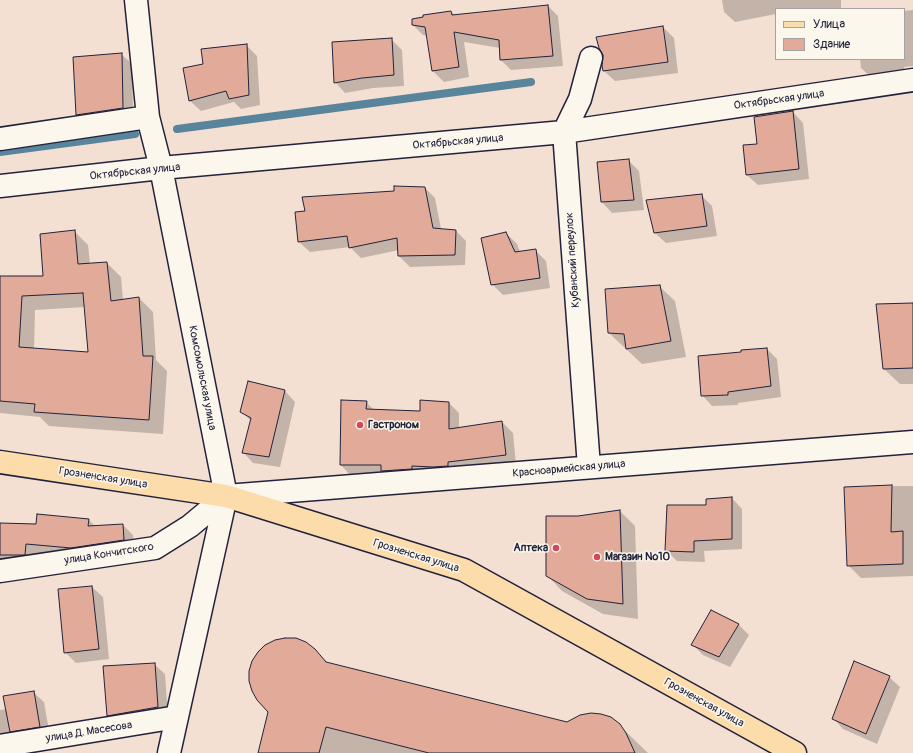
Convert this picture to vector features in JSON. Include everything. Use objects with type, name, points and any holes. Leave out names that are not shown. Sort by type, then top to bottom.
[{"type":"main road","name":"Грозненская улица","points":[[0,462],[226,496],[464,570],[795,753]]},
{"type":"street","name":"Комсомольская улица","points":[[136,0],[148,117],[161,168],[226,496],[169,753]]},
{"type":"street","points":[[564,132],[580,99],[591,58]]},
{"type":"street","name":"Октябрьская улица","points":[[0,186],[161,168],[564,132],[913,80]]},
{"type":"street","points":[[0,139],[148,117]]},
{"type":"street","name":"Кубанский переулок","points":[[564,132],[589,467]]},
{"type":"street","name":"Красноармейская улица","points":[[226,496],[913,442]]},
{"type":"street","name":"улица Кончитского","points":[[0,571],[155,548],[190,526],[226,496]]},
{"type":"street","name":"улица Д. Масесова","points":[[0,746],[177,717]]},
{"type":"building","points":[[548,5],[553,56],[500,60],[499,40],[454,32],[459,67],[432,71],[425,27],[412,25],[412,19],[423,17],[423,15],[451,11],[452,15]]},
{"type":"building","points":[[663,26],[668,62],[603,71],[603,55],[596,37]]},
{"type":"building","points":[[392,38],[394,75],[362,78],[334,83],[332,42]]},
{"type":"building","points":[[247,44],[249,95],[229,99],[226,91],[189,101],[183,68],[203,64],[201,49]]},
{"type":"building","points":[[122,53],[123,108],[76,115],[73,57]]},
{"type":"building","points":[[793,111],[799,169],[746,175],[743,145],[757,144],[754,117]]},
{"type":"building","points":[[629,159],[634,200],[601,202],[597,162]]},
{"type":"building","points":[[394,186],[425,187],[433,228],[456,230],[455,255],[398,256],[397,238],[349,248],[347,236],[298,242],[295,212],[305,211],[302,197],[394,191]]},
{"type":"building","points":[[702,194],[707,226],[654,233],[646,200]]},
{"type":"building","points":[[75,230],[78,264],[107,262],[111,301],[139,297],[143,356],[153,356],[149,420],[34,412],[35,404],[0,401],[0,276],[43,276],[40,234]],"holes":[[[83,293],[88,352],[19,347],[22,296]]]},
{"type":"building","points":[[506,232],[515,252],[536,249],[540,278],[491,285],[481,238]]},
{"type":"building","points":[[660,285],[671,341],[626,349],[624,334],[608,333],[605,289]]},
{"type":"building","points":[[913,303],[913,368],[883,369],[876,304]]},
{"type":"building","points":[[767,348],[771,386],[728,392],[728,395],[701,396],[698,356]]},
{"type":"building","points":[[248,381],[285,390],[269,457],[242,453],[251,418],[240,412]]},
{"type":"building","points":[[341,400],[367,401],[366,409],[420,411],[420,400],[449,402],[449,429],[502,421],[506,455],[448,462],[448,466],[412,466],[412,469],[381,471],[381,465],[340,465]]},
{"type":"building","points":[[892,485],[891,532],[903,531],[903,564],[847,566],[844,487]]},
{"type":"building","points":[[732,497],[732,539],[694,541],[694,552],[665,551],[667,505],[706,505],[706,499]]},
{"type":"building","points":[[620,510],[623,604],[587,599],[546,576],[546,516],[578,516]]},
{"type":"building","points":[[37,514],[89,519],[88,526],[123,524],[124,540],[71,548],[26,544],[25,555],[0,555],[0,523],[36,524]]},
{"type":"building","points":[[92,586],[99,649],[64,653],[58,589]]},
{"type":"building","points":[[711,610],[739,624],[719,657],[691,645]]},
{"type":"building","points":[[296,638],[306,642],[315,649],[326,662],[567,722],[580,715],[591,713],[611,717],[620,724],[626,733],[635,753],[429,753],[326,727],[319,753],[258,753],[268,712],[257,700],[252,691],[249,681],[249,671],[252,661],[265,645],[275,640]]},
{"type":"building","points":[[854,661],[890,676],[866,734],[832,719]]},
{"type":"building","points":[[155,663],[158,707],[107,716],[103,666]]},
{"type":"building","points":[[34,691],[40,727],[10,732],[3,696]]},
{"type":"waterway","points":[[177,129],[531,82]]},
{"type":"waterway","points":[[0,152],[135,134]]},
{"type":"place","name":"Гастроном","points":[[360,425]]},
{"type":"place","name":"Аптека","points":[[556,548]]},
{"type":"place","name":"Магазин №10","points":[[597,557]]}]
